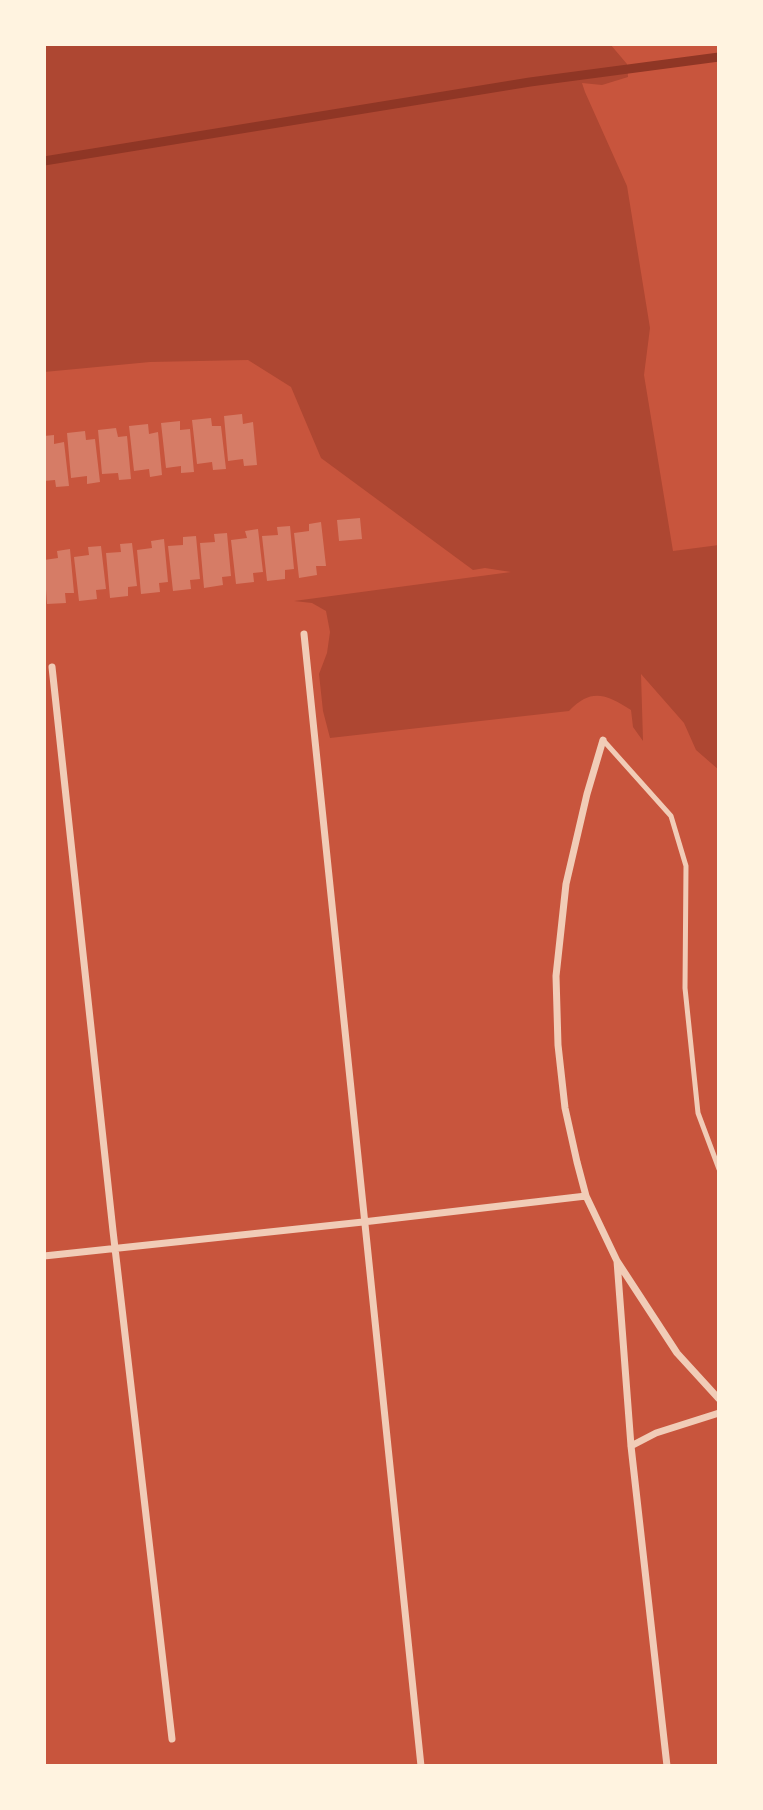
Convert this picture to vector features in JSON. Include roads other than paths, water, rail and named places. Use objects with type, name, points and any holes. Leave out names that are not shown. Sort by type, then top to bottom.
[{"type":"street","points":[[303,634],[421,1766]]},
{"type":"street","points":[[52,667],[172,1739]]},
{"type":"street","points":[[603,740],[566,884],[556,976],[558,1045],[565,1108],[586,1196],[617,1261],[677,1353],[719,1399]]},
{"type":"street","points":[[44,1256],[586,1196]]},
{"type":"street","points":[[617,1261],[631,1446],[667,1766]]},
{"type":"street","points":[[631,1446],[656,1433],[719,1413]]},
{"type":"lane","points":[[603,740],[671,817],[685,866],[685,988],[698,1113],[719,1169]]},
{"type":"waterway","points":[[44,161],[530,82],[719,57]]}]
